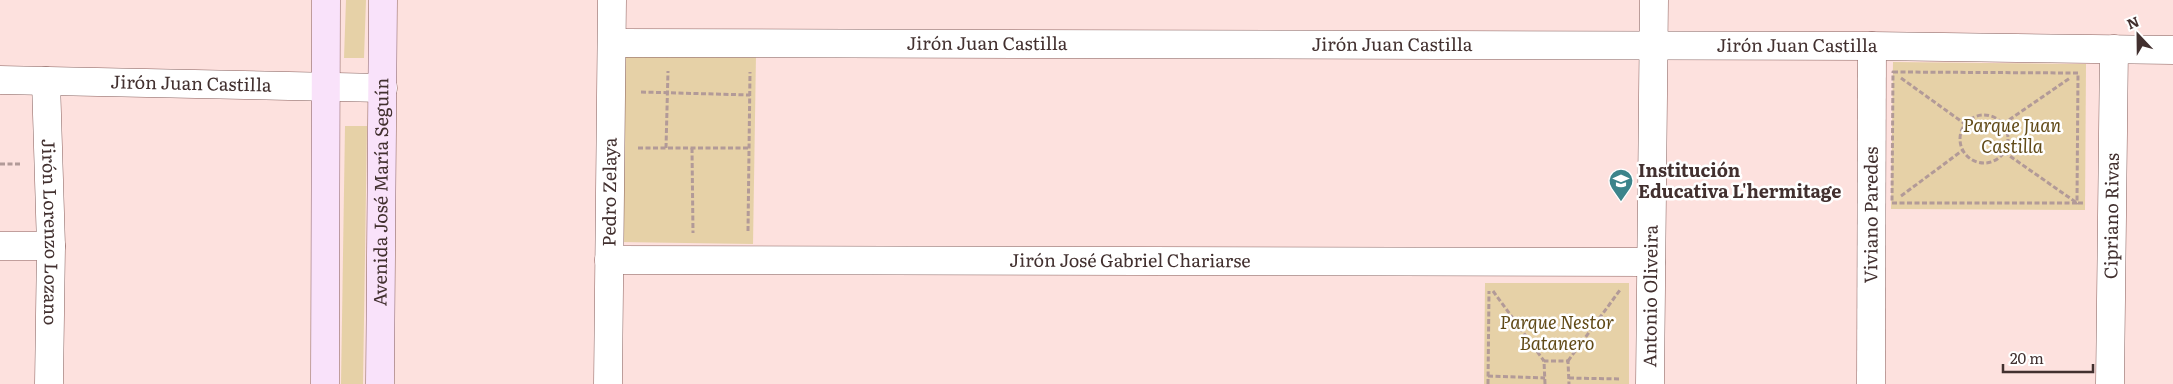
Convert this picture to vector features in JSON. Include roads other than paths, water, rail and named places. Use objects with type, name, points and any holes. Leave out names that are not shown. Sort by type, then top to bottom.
[{"type":"street","points":[[325,384],[326,0]]},
{"type":"street","name":"Avenida José María Seguín","points":[[380,384],[383,0]]},
{"type":"street","name":"Pedro Zelaya","points":[[608,384],[612,0]]},
{"type":"street","name":"Antonio Oliveira","points":[[1650,384],[1654,0]]},
{"type":"street","name":"Jirón Juan Castilla","points":[[612,43],[1872,46],[2173,50]]},
{"type":"street","name":"Viviano Paredes","points":[[1871,384],[1882,203],[1872,46]]},
{"type":"street","name":"Cipriano Rivas","points":[[2110,384],[2114,49]]},
{"type":"street","name":"Jirón Juan Castilla","points":[[0,80],[382,88]]},
{"type":"street","name":"Jirón Lorenzo Lozano","points":[[46,81],[51,246],[49,384]]},
{"type":"street","points":[[0,246],[51,246]]},
{"type":"street","name":"Jirón José Gabriel Chariarse","points":[[609,260],[1652,262]]},
{"type":"place","name":"Institución Educativa L'hermitage","points":[[1621,202]]},
{"type":"park label","name":"Parque Juan Castilla","points":[[2012,136]]},
{"type":"park label","name":"Parque Nestor Batanero","points":[[1557,333]]}]
